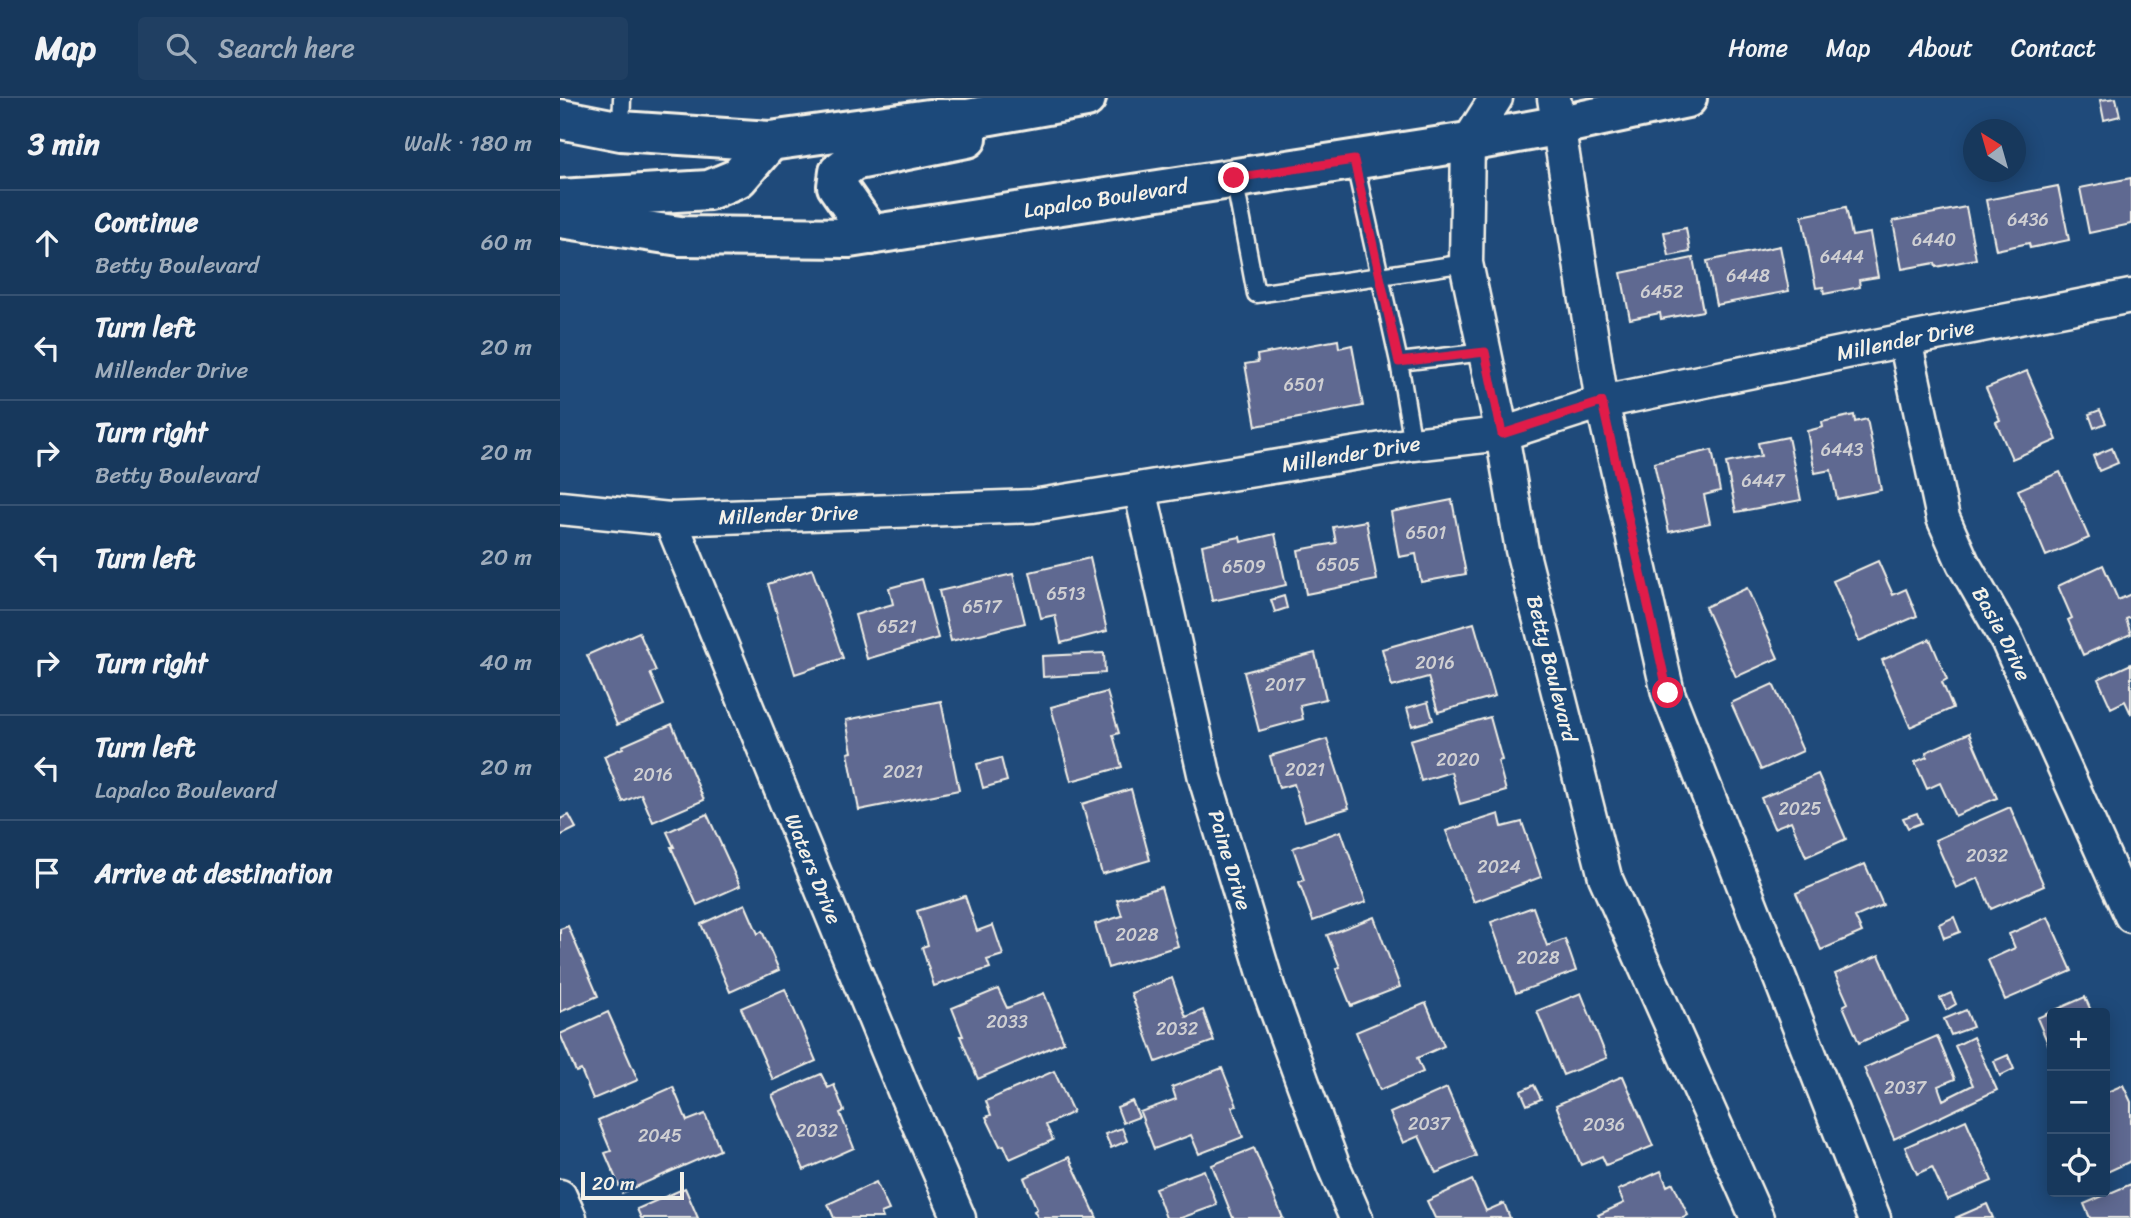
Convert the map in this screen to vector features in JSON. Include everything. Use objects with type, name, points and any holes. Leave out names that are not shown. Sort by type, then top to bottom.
[{"type":"main road","points":[[560,119],[622,115],[770,141],[964,108],[1086,98]]},
{"type":"main road","points":[[871,235],[837,186],[839,172],[853,161],[1012,128],[1110,98]]},
{"type":"main road","name":"Lapalco Boulevard","points":[[560,218],[680,236],[849,238],[1468,142],[1555,112],[1687,98]]},
{"type":"main road","points":[[560,199],[709,190],[737,178],[770,141]]},
{"type":"street","points":[[1468,142],[1496,98]]},
{"type":"street","points":[[1555,112],[1602,402],[1668,693],[1868,1216]]},
{"type":"street","name":"Betty Boulevard","points":[[1468,142],[1466,263],[1502,434],[1522,550],[1605,877],[1757,1218]]},
{"type":"street","name":"Millender Drive","points":[[560,508],[670,519],[1033,506],[1413,444],[1502,434],[1602,402],[2131,296]]},
{"type":"street","name":"Basie Drive","points":[[1905,340],[1943,518],[1963,563],[2007,640],[2131,916]]},
{"type":"street","name":"Paine Drive","points":[[1140,489],[1209,791],[1269,990],[1333,1165],[1356,1218]]},
{"type":"street","name":"Waters Drive","points":[[670,519],[959,1218]]},
{"type":"street","points":[[560,1196],[570,1218]]},
{"type":"lane","points":[[1354,160],[1399,362],[1413,444]]},
{"type":"lane","points":[[1234,178],[1256,295],[1466,263]]},
{"type":"lane","points":[[1399,362],[1485,352]]},
{"type":"building","points":[[2116,98],[2120,116],[2104,120],[2100,100]]},
{"type":"building","points":[[2131,178],[2131,224],[2089,233],[2080,188]]},
{"type":"building","points":[[2058,186],[2069,240],[2030,248],[2029,243],[1996,250],[1986,200]]},
{"type":"building","points":[[1846,207],[1852,236],[1870,233],[1878,277],[1859,280],[1860,287],[1824,294],[1823,287],[1816,288],[1802,216]]},
{"type":"building","points":[[1966,207],[1976,259],[1936,267],[1935,263],[1902,269],[1893,221]]},
{"type":"building","points":[[1686,228],[1690,252],[1669,256],[1664,232]]},
{"type":"building","points":[[1780,246],[1789,291],[1716,305],[1707,261]]},
{"type":"building","points":[[1693,258],[1703,311],[1661,319],[1660,313],[1630,319],[1621,273]]},
{"type":"building","points":[[1338,340],[1339,348],[1352,345],[1363,406],[1256,426],[1245,364],[1258,362],[1257,355]]},
{"type":"building","points":[[2027,371],[2057,440],[2012,459],[1996,422],[2000,420],[1986,388]]},
{"type":"building","points":[[2100,410],[2106,423],[2094,428],[2089,414]]},
{"type":"building","points":[[1854,415],[1855,422],[1867,419],[1881,490],[1837,499],[1831,470],[1815,473],[1807,431],[1823,427],[1822,422]]},
{"type":"building","points":[[1788,437],[1801,500],[1736,512],[1726,463],[1761,456],[1758,443]]},
{"type":"building","points":[[2112,448],[2118,463],[2099,471],[2093,456]]},
{"type":"building","points":[[1712,450],[1720,491],[1704,495],[1710,523],[1669,532],[1654,463]]},
{"type":"building","points":[[2060,472],[2089,538],[2046,556],[2018,490]]},
{"type":"building","points":[[1452,500],[1466,574],[1421,582],[1416,554],[1399,557],[1391,512]]},
{"type":"building","points":[[1366,521],[1377,580],[1306,594],[1298,550],[1336,543],[1333,527]]},
{"type":"building","points":[[1275,534],[1286,585],[1212,601],[1202,545],[1240,537],[1241,542]]},
{"type":"building","points":[[1090,558],[1107,631],[1061,643],[1055,615],[1041,618],[1030,572]]},
{"type":"building","points":[[1878,561],[1893,595],[1906,589],[1917,616],[1859,641],[1833,581]]},
{"type":"building","points":[[2103,565],[2118,600],[2131,594],[2131,617],[2126,619],[2131,634],[2083,655],[2068,620],[2072,618],[2058,586]]},
{"type":"building","points":[[812,569],[843,658],[795,674],[768,584]]},
{"type":"building","points":[[1013,574],[1025,623],[951,641],[939,591]]},
{"type":"building","points":[[922,579],[938,638],[867,659],[855,615],[893,604],[889,588]]},
{"type":"building","points":[[1747,588],[1778,658],[1736,677],[1705,607]]},
{"type":"building","points":[[1284,596],[1287,608],[1275,612],[1271,600]]},
{"type":"building","points":[[1474,623],[1495,696],[1438,712],[1428,677],[1392,687],[1382,649]]},
{"type":"building","points":[[639,632],[656,671],[650,673],[664,705],[617,725],[587,655]]},
{"type":"building","points":[[1930,639],[1947,679],[1942,682],[1953,708],[1910,727],[1882,660]]},
{"type":"building","points":[[1104,653],[1105,673],[1043,677],[1042,656]]},
{"type":"building","points":[[1315,653],[1326,699],[1300,705],[1303,719],[1259,731],[1244,672]]},
{"type":"building","points":[[2131,664],[2131,714],[2125,701],[2111,708],[2098,679]]},
{"type":"building","points":[[1773,684],[1803,751],[1761,770],[1731,703]]},
{"type":"building","points":[[1107,692],[1119,733],[1113,735],[1122,767],[1071,781],[1051,707]]},
{"type":"building","points":[[941,701],[959,790],[859,810],[848,753],[852,752],[846,720]]},
{"type":"building","points":[[1428,702],[1433,720],[1412,726],[1407,708]]},
{"type":"building","points":[[1490,717],[1502,760],[1498,761],[1506,791],[1460,804],[1451,772],[1421,781],[1410,740]]},
{"type":"building","points":[[672,724],[704,800],[653,822],[641,794],[623,802],[604,756]]},
{"type":"building","points":[[1969,733],[1997,798],[1955,816],[1940,783],[1927,789],[1915,762],[1927,757],[1926,752]]},
{"type":"building","points":[[1327,739],[1349,808],[1305,821],[1294,784],[1279,788],[1270,756]]},
{"type":"building","points":[[1001,758],[1007,781],[983,788],[977,764]]},
{"type":"building","points":[[1818,774],[1846,839],[1806,857],[1791,821],[1774,828],[1761,798]]},
{"type":"building","points":[[1131,789],[1150,860],[1102,874],[1082,804]]},
{"type":"building","points":[[2010,807],[2044,886],[1991,909],[1978,878],[1956,888],[1935,840]]},
{"type":"building","points":[[1917,813],[1921,823],[1908,828],[1903,818]]},
{"type":"building","points":[[707,814],[740,886],[697,905],[667,832]]},
{"type":"building","points":[[1499,814],[1502,827],[1522,822],[1541,877],[1474,902],[1446,831]]},
{"type":"building","points":[[569,815],[576,828],[560,836],[560,819]]},
{"type":"building","points":[[1341,831],[1366,902],[1313,921],[1299,882],[1304,880],[1293,848]]},
{"type":"building","points":[[1865,864],[1883,905],[1855,917],[1862,932],[1821,950],[1796,893]]},
{"type":"building","points":[[1161,887],[1178,946],[1108,968],[1095,924],[1122,916],[1117,900]]},
{"type":"building","points":[[965,896],[977,931],[993,925],[1003,955],[987,960],[990,968],[934,986],[922,947],[928,945],[917,911]]},
{"type":"building","points":[[745,904],[758,934],[762,931],[779,970],[730,992],[701,924]]},
{"type":"building","points":[[1533,907],[1547,946],[1565,939],[1576,971],[1516,993],[1491,922]]},
{"type":"building","points":[[1374,917],[1400,987],[1351,1006],[1336,969],[1340,967],[1327,935]]},
{"type":"building","points":[[1954,917],[1960,932],[1944,938],[1939,924]]},
{"type":"building","points":[[2048,917],[2072,971],[2005,1000],[1988,960],[2015,948],[2009,934]]},
{"type":"building","points":[[568,926],[598,996],[560,1012],[560,929]]},
{"type":"building","points":[[1879,955],[1908,1021],[1859,1043],[1843,1006],[1848,1003],[1835,974]]},
{"type":"building","points":[[1172,978],[1186,1017],[1203,1010],[1214,1041],[1156,1062],[1131,993]]},
{"type":"building","points":[[785,989],[816,1061],[773,1080],[741,1008]]},
{"type":"building","points":[[998,989],[1007,1008],[1044,993],[1064,1042],[978,1079],[960,1036],[963,1036],[952,1008]]},
{"type":"building","points":[[1581,993],[1607,1058],[1563,1075],[1537,1011]]},
{"type":"building","points":[[1951,993],[1956,1004],[1946,1010],[1940,998]]},
{"type":"building","points":[[2085,997],[2090,1008],[2060,1008]]},
{"type":"building","points":[[1426,1003],[1444,1046],[1417,1058],[1423,1072],[1380,1090],[1356,1032]]},
{"type":"building","points":[[1966,1010],[1973,1027],[1951,1035],[1944,1019]]},
{"type":"building","points":[[608,1012],[638,1080],[593,1099],[581,1070],[576,1072],[560,1034]]},
{"type":"building","points":[[2047,1014],[2047,1041],[2037,1018]]},
{"type":"building","points":[[1937,1036],[1955,1079],[1938,1086],[1943,1100],[1973,1085],[1955,1046],[1973,1037],[1997,1090],[1894,1139],[1864,1068]]},
{"type":"building","points":[[2008,1055],[2014,1069],[2000,1076],[1994,1061]]},
{"type":"building","points":[[1222,1068],[1237,1106],[1232,1107],[1243,1137],[1199,1154],[1191,1135],[1154,1149],[1140,1112],[1176,1099],[1172,1087]]},
{"type":"building","points":[[1054,1071],[1073,1112],[1046,1125],[1053,1140],[1010,1159],[1004,1145],[1000,1146],[986,1117],[991,1115],[986,1101]]},
{"type":"building","points":[[821,1074],[828,1088],[834,1085],[844,1111],[840,1113],[854,1148],[804,1170],[772,1095]]},
{"type":"building","points":[[1623,1076],[1653,1146],[1606,1165],[1602,1156],[1581,1165],[1556,1105]]},
{"type":"building","points":[[1534,1085],[1541,1099],[1527,1105],[1521,1091]]},
{"type":"building","points":[[2123,1085],[2131,1102],[2131,1161],[2110,1171],[2110,1134],[2110,1091]]},
{"type":"building","points":[[673,1087],[687,1121],[705,1114],[720,1150],[622,1193],[605,1153],[611,1151],[598,1120]]},
{"type":"building","points":[[1447,1088],[1476,1156],[1436,1173],[1419,1136],[1403,1143],[1390,1113]]},
{"type":"building","points":[[1132,1101],[1139,1117],[1123,1123],[1117,1107]]},
{"type":"building","points":[[1966,1120],[1992,1181],[1947,1200],[1932,1167],[1917,1174],[1905,1147]]},
{"type":"building","points":[[1122,1128],[1127,1141],[1111,1148],[1105,1134]]},
{"type":"building","points":[[1254,1148],[1283,1218],[1233,1218],[1212,1165]]},
{"type":"building","points":[[1069,1157],[1097,1218],[1038,1218],[1024,1178]]},
{"type":"building","points":[[1204,1170],[1217,1205],[1181,1218],[1166,1218],[1155,1188]]},
{"type":"building","points":[[1661,1171],[1667,1186],[1673,1183],[1688,1215],[1683,1218],[1600,1218],[1598,1215],[1624,1203],[1618,1190]]},
{"type":"building","points":[[1472,1180],[1486,1211],[1504,1203],[1510,1218],[1435,1218],[1427,1201]]},
{"type":"building","points":[[876,1182],[889,1210],[881,1213],[883,1218],[834,1218],[828,1204]]},
{"type":"building","points":[[2131,1184],[2131,1218],[2090,1218],[2084,1204],[2100,1197],[2110,1197],[2110,1193]]},
{"type":"building","points":[[685,1188],[698,1218],[641,1218],[637,1209]]},
{"type":"building","points":[[1987,1204],[1993,1218],[1955,1218]]},
{"type":"route","points":[[1234,178],[1354,160],[1399,362],[1485,352],[1502,434],[1602,402],[1668,693]]}]
